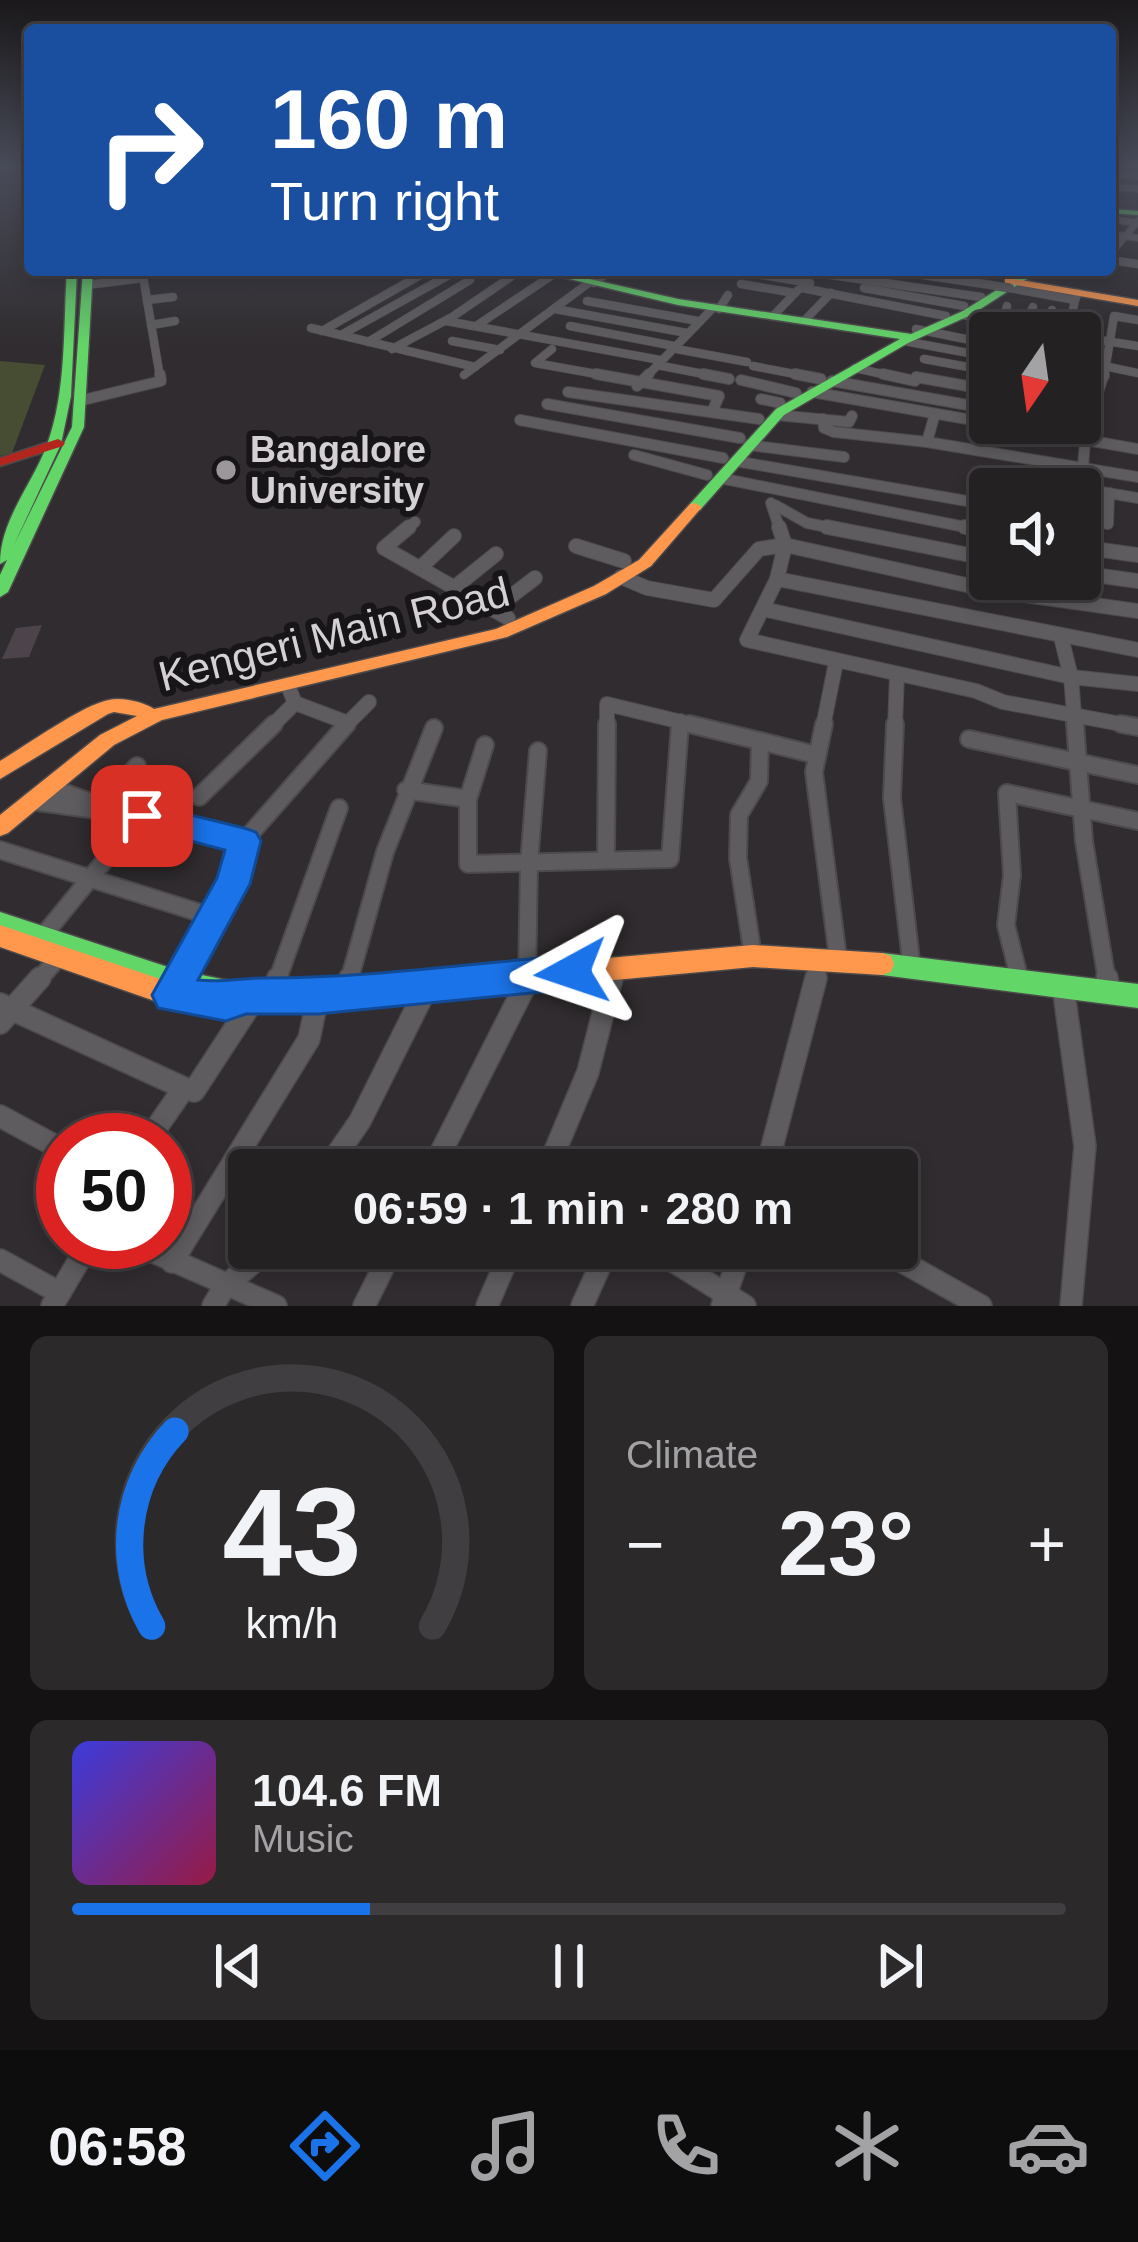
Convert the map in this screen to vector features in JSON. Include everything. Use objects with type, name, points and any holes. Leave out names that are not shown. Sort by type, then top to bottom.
[{"type":"main road","points":[[0,559],[8,530],[64,442],[72,276]]},
{"type":"main road","name":"Kengeri Main Road","points":[[792,398],[1025,276]]},
{"type":"main road","points":[[0,592],[79,401],[87,278]]},
{"type":"main road","points":[[565,278],[914,337]]},
{"type":"main road","points":[[991,295],[1076,296],[1138,303]]},
{"type":"main road","name":"Kengeri Main Road","points":[[0,827],[107,740],[147,715],[292,694],[501,633],[622,569],[721,479],[736,451],[792,398],[914,337]]},
{"type":"main road","points":[[0,462],[64,442]]},
{"type":"main road","name":"Kengeri Main Road","points":[[0,812],[107,729],[208,691],[501,614],[535,610],[622,569]]},
{"type":"main road","points":[[0,771],[90,713],[112,705],[147,715]]},
{"type":"main road","points":[[0,923],[174,988],[258,996],[318,996],[753,956],[830,958],[1138,996]]},
{"type":"main road","points":[[0,936],[39,941]]},
{"type":"street","points":[[1116,250],[1134,226]]},
{"type":"street","points":[[1116,235],[1138,238]]},
{"type":"street","points":[[79,401],[161,381],[142,276]]},
{"type":"street","points":[[418,276],[316,329],[475,367]]},
{"type":"street","points":[[341,335],[447,276]]},
{"type":"street","points":[[368,342],[476,281],[454,276]]},
{"type":"street","points":[[392,349],[446,321],[512,276]]},
{"type":"street","points":[[758,276],[831,293],[991,295]]},
{"type":"street","points":[[773,316],[779,304],[820,276]]},
{"type":"street","points":[[854,276],[991,295]]},
{"type":"street","points":[[913,276],[991,295]]},
{"type":"street","points":[[959,276],[991,295]]},
{"type":"street","points":[[476,326],[565,278]]},
{"type":"street","points":[[565,278],[628,309],[711,306]]},
{"type":"street","points":[[464,375],[555,309],[565,278]]},
{"type":"street","points":[[741,284],[762,290],[805,287],[991,295]]},
{"type":"street","points":[[805,320],[831,293]]},
{"type":"street","points":[[601,332],[645,295]]},
{"type":"street","points":[[147,300],[172,296]]},
{"type":"street","points":[[1073,312],[1076,296]]},
{"type":"street","points":[[626,399],[711,306]]},
{"type":"street","points":[[1031,312],[1033,308]]},
{"type":"street","points":[[555,309],[687,333]]},
{"type":"street","points":[[1101,381],[1114,316],[1138,320]]},
{"type":"street","points":[[151,325],[176,321]]},
{"type":"street","points":[[446,321],[659,363],[792,398],[969,423]]},
{"type":"street","points":[[570,326],[750,364],[823,419],[849,422],[851,416]]},
{"type":"street","points":[[914,337],[969,342]]},
{"type":"street","points":[[914,337],[969,351]]},
{"type":"street","points":[[909,394],[923,359],[914,337]]},
{"type":"street","points":[[1101,340],[1138,346]]},
{"type":"street","points":[[452,341],[500,350]]},
{"type":"street","points":[[552,349],[536,363],[719,396],[712,412]]},
{"type":"street","points":[[572,371],[588,358]]},
{"type":"street","points":[[923,359],[969,367]]},
{"type":"street","points":[[855,368],[969,387]]},
{"type":"street","points":[[1101,370],[1138,373]]},
{"type":"street","points":[[568,392],[712,412],[792,398],[909,394],[969,405]]},
{"type":"street","points":[[547,404],[611,414],[736,451],[969,501]]},
{"type":"street","points":[[581,439],[611,414]]},
{"type":"street","points":[[927,442],[934,417]]},
{"type":"street","points":[[823,419],[824,428],[834,432],[1083,468],[1084,444]]},
{"type":"street","points":[[520,420],[736,451],[844,458]]},
{"type":"street","points":[[1101,444],[1137,449],[1138,437]]},
{"type":"street","points":[[634,455],[721,479],[969,528]]},
{"type":"street","points":[[1101,471],[1138,477]]},
{"type":"street","points":[[721,479],[807,523],[969,554]]},
{"type":"street","points":[[1101,492],[1138,498]]},
{"type":"street","points":[[1101,523],[1108,524],[1109,493]]},
{"type":"street","points":[[771,503],[784,545],[777,579],[747,640],[976,691],[1003,702],[1138,727]]},
{"type":"street","points":[[415,522],[384,548],[501,614],[535,578]]},
{"type":"street","points":[[420,568],[454,536]]},
{"type":"street","points":[[576,546],[622,569],[647,588],[714,600],[759,549],[784,545],[969,585]]},
{"type":"street","points":[[1101,550],[1138,555]]},
{"type":"street","points":[[455,587],[496,554]]},
{"type":"street","points":[[1101,575],[1138,581]]},
{"type":"street","points":[[777,579],[1138,650]]},
{"type":"street","points":[[866,598],[867,631]]},
{"type":"street","points":[[1056,600],[1138,611]]},
{"type":"street","points":[[763,609],[1071,677],[1138,684]]},
{"type":"street","points":[[1061,637],[1071,677],[1082,809],[1109,992]]},
{"type":"street","points":[[772,1149],[830,958],[816,755],[836,662]]},
{"type":"street","points":[[897,674],[892,798],[912,969]]},
{"type":"street","points":[[199,796],[292,694],[349,722]]},
{"type":"street","points":[[174,988],[233,884],[244,841],[369,702]]},
{"type":"street","points":[[605,860],[607,704],[816,755]]},
{"type":"street","points":[[485,745],[468,799],[468,864],[670,859],[680,721]]},
{"type":"street","points":[[346,993],[406,790],[434,728]]},
{"type":"street","points":[[969,739],[1138,775]]},
{"type":"street","points":[[753,956],[738,858],[739,814],[759,781],[760,741]]},
{"type":"street","points":[[443,1149],[529,977],[529,863],[538,751]]},
{"type":"street","points":[[49,787],[101,806],[137,766]]},
{"type":"street","points":[[406,790],[468,799]]},
{"type":"street","points":[[1021,982],[1006,925],[1012,875],[1007,793],[1138,821]]},
{"type":"street","points":[[32,801],[142,816],[244,841]]},
{"type":"street","points":[[194,1091],[258,996],[339,808]]},
{"type":"street","points":[[39,941],[142,816]]},
{"type":"street","points":[[0,850],[211,916]]},
{"type":"street","points":[[66,950],[4,1012],[184,1088],[167,1113]]},
{"type":"street","points":[[556,1149],[588,1072],[615,967]]},
{"type":"street","points":[[1063,986],[1085,1147],[1072,1306]]},
{"type":"street","points":[[341,1149],[360,1121],[428,987]]},
{"type":"street","points":[[192,1229],[309,1039],[318,996]]},
{"type":"street","points":[[0,1116],[36,1135]]},
{"type":"street","points":[[0,1260],[56,1299],[74,1269]]},
{"type":"street","points":[[182,1269],[219,1296],[276,1306]]},
{"type":"street","points":[[219,1296],[249,1269]]},
{"type":"street","points":[[364,1306],[382,1269]]},
{"type":"street","points":[[487,1306],[503,1269]]},
{"type":"street","points":[[582,1306],[599,1269]]},
{"type":"street","points":[[683,1269],[731,1302],[738,1269]]},
{"type":"street","points":[[915,1269],[981,1306]]},
{"type":"green space","points":[[0,361],[45,365],[12,453],[0,456]]},
{"type":"building","points":[[42,625],[29,657],[2,659],[16,628]]},
{"type":"traffic: fast","points":[[0,559],[54,444],[65,396],[72,276]]},
{"type":"traffic: fast","points":[[0,592],[78,427],[88,276]]},
{"type":"traffic: fast","points":[[563,276],[678,302],[912,337]]},
{"type":"traffic: fast","points":[[695,507],[780,412],[904,341],[967,313],[1026,276]]},
{"type":"traffic: fast","points":[[0,923],[177,982],[246,996]]},
{"type":"traffic: fast","points":[[882,964],[1138,996]]},
{"type":"traffic: slow","points":[[1008,281],[1138,303]]},
{"type":"traffic: slow","points":[[0,827],[107,740],[156,715],[501,633],[600,590],[645,563],[695,507]]},
{"type":"traffic: slow","points":[[0,771],[101,709],[113,705],[146,711],[148,719]]},
{"type":"traffic: slow","points":[[0,936],[172,995],[226,1002],[246,996],[318,996],[753,956],[882,964]]},
{"type":"traffic: jam","points":[[0,462],[58,443]]},
{"type":"place","name":"Bangalore University","points":[[226,470]]},
{"type":"route","points":[[142,816],[244,841],[233,884],[211,916],[172,995],[226,1002],[246,996],[318,996],[572,972]]}]
